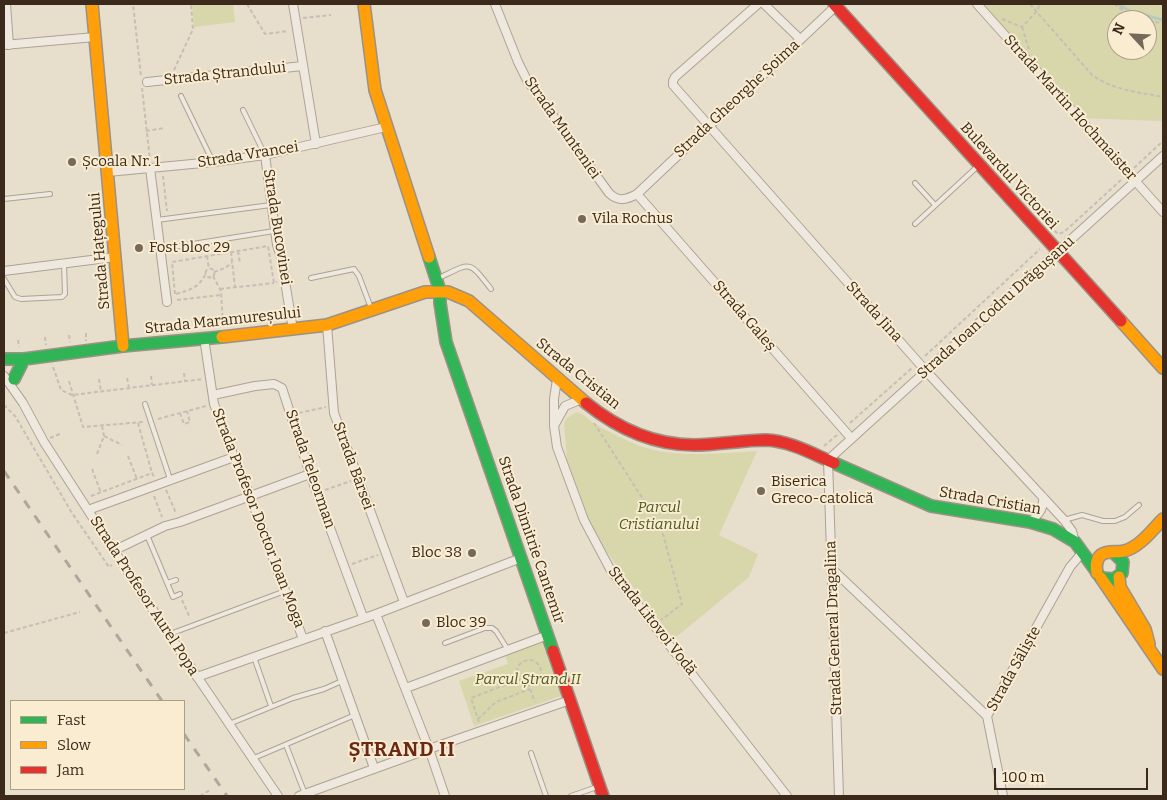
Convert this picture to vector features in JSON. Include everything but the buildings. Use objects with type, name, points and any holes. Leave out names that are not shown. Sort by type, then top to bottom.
[{"type":"main road","name":"Strada Hațegului","points":[[92,4],[123,346]]},
{"type":"main road","points":[[364,4],[376,90],[386,127],[440,291]]},
{"type":"main road","name":"Bulevardul Victoriei","points":[[836,4],[1163,368]]},
{"type":"main road","name":"Strada Maramureșului","points":[[7,359],[293,330],[327,324],[425,292],[440,291]]},
{"type":"main road","name":"Strada Cristian","points":[[440,291],[458,294],[469,301],[557,379],[582,399],[631,431],[672,444],[695,445],[748,440],[779,441],[815,454],[931,506],[1030,522],[1053,529],[1079,547],[1150,648]]},
{"type":"main road","name":"Strada Dimitrie Cantemir","points":[[440,291],[440,304],[446,342],[601,791]]},
{"type":"main road","points":[[9,377],[24,358]]},
{"type":"main road","points":[[1133,547],[1121,571],[1112,580],[1099,576],[1095,568],[1096,562],[1109,553],[1126,551],[1133,547],[1163,519]]},
{"type":"main road","name":"Strada Cristian","points":[[1079,547],[1109,553]]},
{"type":"main road","points":[[1133,547],[1126,569],[1124,584],[1137,616]]},
{"type":"main road","points":[[1109,553],[1121,558],[1120,587],[1145,628],[1150,648],[1163,669]]},
{"type":"street","points":[[6,4],[6,45],[95,37]]},
{"type":"street","name":"Strada Ștrandului","points":[[293,4],[316,144]]},
{"type":"street","name":"Strada Munteniei","points":[[495,4],[527,80],[609,193],[621,200],[627,200],[637,194]]},
{"type":"street","name":"Strada Jina","points":[[758,4],[673,81],[673,85],[926,370],[1044,497],[1064,520],[1079,547]]},
{"type":"street","points":[[764,4],[800,39]]},
{"type":"street","name":"Strada Gheorghe Șoima","points":[[637,194],[836,4]]},
{"type":"street","name":"Strada Martin Hochmaister","points":[[976,4],[1163,212]]},
{"type":"street","name":"Strada Ștrandului","points":[[147,82],[303,66]]},
{"type":"street","name":"Strada Vrancei","points":[[108,172],[151,172],[265,155],[386,127]]},
{"type":"street","name":"Strada Bucovinei","points":[[265,155],[275,231],[286,281],[293,330]]},
{"type":"street","name":"Strada Ioan Codru Drăgușanu","points":[[828,460],[1163,156]]},
{"type":"street","points":[[151,172],[167,302]]},
{"type":"street","name":"Strada Galeș","points":[[637,194],[851,438]]},
{"type":"street","points":[[4,271],[115,257]]},
{"type":"street","name":"Strada Bârsei","points":[[327,324],[334,413],[404,602]]},
{"type":"street","name":"Strada Profesor Doctor Ioan Moga","points":[[204,338],[213,400],[303,639]]},
{"type":"street","name":"Strada Profesor Aurel Popa","points":[[7,359],[9,377],[16,392],[92,509],[120,560],[278,796]]},
{"type":"street","name":"Strada Litovoi Vodă","points":[[557,379],[554,399],[554,426],[557,447],[584,520],[610,569],[655,624],[787,796]]},
{"type":"street","name":"Strada Teleorman","points":[[213,400],[255,386],[274,384],[282,388],[310,474],[363,617]]},
{"type":"street","points":[[554,426],[566,406],[582,399]]},
{"type":"street","points":[[92,509],[160,482],[234,457]]},
{"type":"street","name":"Strada General Dragalina","points":[[828,460],[839,796]]},
{"type":"street","points":[[115,550],[165,526],[310,474]]},
{"type":"street","points":[[1030,522],[1041,511],[1044,505],[1044,497]]},
{"type":"street","name":"Strada Săliște","points":[[1002,796],[987,716],[1070,567],[1079,547]]},
{"type":"street","points":[[197,677],[376,614],[521,558]]},
{"type":"street","points":[[832,570],[987,716]]},
{"type":"street","points":[[376,614],[406,688],[445,796]]},
{"type":"street","points":[[325,631],[374,768]]},
{"type":"street","points":[[406,688],[548,635]]},
{"type":"street","points":[[302,795],[570,700]]},
{"type":"lane","points":[[181,96],[214,162]]},
{"type":"lane","points":[[243,110],[265,155]]},
{"type":"lane","points":[[915,224],[979,164]]},
{"type":"lane","points":[[915,183],[935,205]]},
{"type":"lane","points":[[4,199],[50,194]]},
{"type":"lane","points":[[157,220],[272,204]]},
{"type":"lane","points":[[161,249],[275,231]]},
{"type":"lane","points":[[4,279],[15,297],[21,299],[62,298],[65,294],[64,264]]},
{"type":"lane","points":[[437,279],[465,266],[470,266],[476,270],[491,289]]},
{"type":"lane","points":[[311,278],[354,269],[359,276],[372,310]]},
{"type":"lane","points":[[145,404],[150,421],[160,482]]},
{"type":"lane","points":[[1064,520],[1082,515],[1103,521],[1116,521],[1125,517],[1139,505]]},
{"type":"lane","points":[[146,534],[173,597],[180,594]]},
{"type":"lane","points":[[167,583],[176,580]]},
{"type":"lane","points":[[170,634],[284,591]]},
{"type":"lane","points":[[446,643],[485,628],[492,628],[508,650]]},
{"type":"lane","points":[[254,656],[271,706]]},
{"type":"lane","points":[[229,724],[271,706],[342,681]]},
{"type":"lane","points":[[253,758],[355,715]]},
{"type":"lane","points":[[286,745],[302,795]]},
{"type":"lane","points":[[531,753],[546,796]]},
{"type":"lane","points":[[571,796],[601,791]]},
{"type":"path","points":[[175,80],[173,72],[193,29],[191,4]]},
{"type":"path","points":[[246,4],[265,34],[298,30]]},
{"type":"path","points":[[1030,4],[1092,75],[1104,84],[1163,97]]},
{"type":"path","points":[[1022,27],[1040,4]]},
{"type":"path","points":[[1114,4],[1129,14],[1163,24]]},
{"type":"path","points":[[296,19],[331,15]]},
{"type":"path","points":[[1000,18],[1022,27],[1031,54]]},
{"type":"path","points":[[143,104],[149,102]]},
{"type":"path","points":[[146,131],[165,128]]},
{"type":"path","points":[[815,454],[919,362],[1039,251],[1040,246],[1035,239],[1041,233],[1050,226],[1058,234],[1064,232],[1163,141]]},
{"type":"path","points":[[151,172],[162,174],[168,218]]},
{"type":"path","points":[[207,256],[209,269],[206,270],[201,283],[193,289],[174,294],[172,262],[207,256],[231,252],[268,246],[274,283]]},
{"type":"path","points":[[238,251],[240,263]]},
{"type":"path","points":[[231,252],[235,287]]},
{"type":"path","points":[[214,272],[225,268],[232,262]]},
{"type":"path","points":[[209,269],[212,269],[214,272]]},
{"type":"path","points":[[214,272],[213,276],[220,289],[223,336]]},
{"type":"path","points":[[206,274],[208,277],[213,276]]},
{"type":"path","points":[[220,289],[286,281]]},
{"type":"path","points":[[49,356],[61,390],[72,395],[210,378]]},
{"type":"path","points":[[184,373],[186,382]]},
{"type":"path","points":[[151,376],[152,385]]},
{"type":"path","points":[[127,378],[129,388]]},
{"type":"path","points":[[99,379],[100,392]]},
{"type":"path","points":[[69,382],[83,427],[150,421],[187,411],[213,400]]},
{"type":"path","points":[[4,405],[15,416],[72,513],[109,567],[120,560]]},
{"type":"path","points":[[291,415],[333,406]]},
{"type":"path","points":[[180,413],[186,425],[190,422],[187,411]]},
{"type":"path","points":[[138,422],[152,473],[160,482],[180,522]]},
{"type":"path","points":[[594,423],[661,526],[682,604],[655,624]]},
{"type":"path","points":[[97,454],[104,436],[102,425]]},
{"type":"path","points":[[46,431],[47,440],[62,433]]},
{"type":"path","points":[[104,436],[122,445]]},
{"type":"path","points":[[128,456],[137,479]]},
{"type":"path","points":[[92,469],[101,493]]},
{"type":"path","points":[[92,509],[88,497],[152,473]]},
{"type":"path","points":[[317,493],[358,479]]},
{"type":"path","points":[[160,482],[165,526]]},
{"type":"path","points":[[344,567],[385,553]]},
{"type":"path","points":[[180,594],[190,620]]},
{"type":"path","points":[[4,633],[80,612]]},
{"type":"path","points":[[528,683],[537,679],[540,672],[538,665],[532,660],[525,660],[519,665],[517,673],[520,679],[528,683],[538,711]]},
{"type":"path","points":[[482,731],[471,698],[520,679]]},
{"type":"path","points":[[478,720],[496,702],[530,689]]},
{"type":"path","points":[[200,796],[210,790]]},
{"type":"green space","points":[[192,4],[233,4],[235,22],[194,27]]},
{"type":"green space","points":[[977,4],[1163,4],[1163,121],[1078,118]]},
{"type":"green space","name":"Parcul Cristianului","points":[[576,412],[616,435],[651,449],[681,454],[757,451],[719,535],[758,554],[749,577],[674,639],[619,569],[590,523],[567,460],[564,423],[566,419]]},
{"type":"green space","name":"Parcul Ștrand II","points":[[542,642],[561,696],[474,726],[459,681],[508,664],[505,654]]},
{"type":"waterway","points":[[1118,4],[1130,11],[1163,20]]},
{"type":"railway","points":[[4,471],[161,700]]},
{"type":"railway","points":[[185,735],[227,796]]},
{"type":"traffic: fast","points":[[429,257],[440,291],[446,342],[553,651]]},
{"type":"traffic: fast","points":[[4,359],[24,359],[123,346],[222,337]]},
{"type":"traffic: fast","points":[[14,379],[24,359]]},
{"type":"traffic: fast","points":[[834,463],[931,506],[1030,522],[1053,529],[1075,542],[1101,578],[1114,579],[1122,573],[1123,562],[1114,553]]},
{"type":"traffic: slow","points":[[92,4],[123,346]]},
{"type":"traffic: slow","points":[[364,4],[375,90],[429,257]]},
{"type":"traffic: slow","points":[[222,337],[327,325],[425,292],[448,292],[469,301],[586,403]]},
{"type":"traffic: slow","points":[[1121,321],[1163,368]]},
{"type":"traffic: slow","points":[[1097,573],[1097,561],[1101,555],[1130,549],[1145,538],[1163,519]]},
{"type":"traffic: slow","points":[[1119,577],[1120,587],[1145,629],[1149,644]]},
{"type":"traffic: slow","points":[[1101,578],[1163,669]]},
{"type":"traffic: jam","points":[[834,4],[1121,321]]},
{"type":"traffic: jam","points":[[586,403],[623,427],[665,442],[694,445],[757,440],[775,441],[801,448],[834,463]]},
{"type":"traffic: jam","points":[[553,651],[603,796]]},
{"type":"place","name":"Școala Nr. 1","points":[[72,162]]},
{"type":"place","name":"Vila Rochus","points":[[582,219]]},
{"type":"place","name":"Fost bloc 29","points":[[139,248]]},
{"type":"place","name":"Biserica Greco-catolică","points":[[761,491]]},
{"type":"place","name":"Bloc 38","points":[[472,553]]},
{"type":"place","name":"Bloc 39","points":[[426,623]]},
{"type":"district","name":"ȘTRAND II","points":[[402,750]]}]
